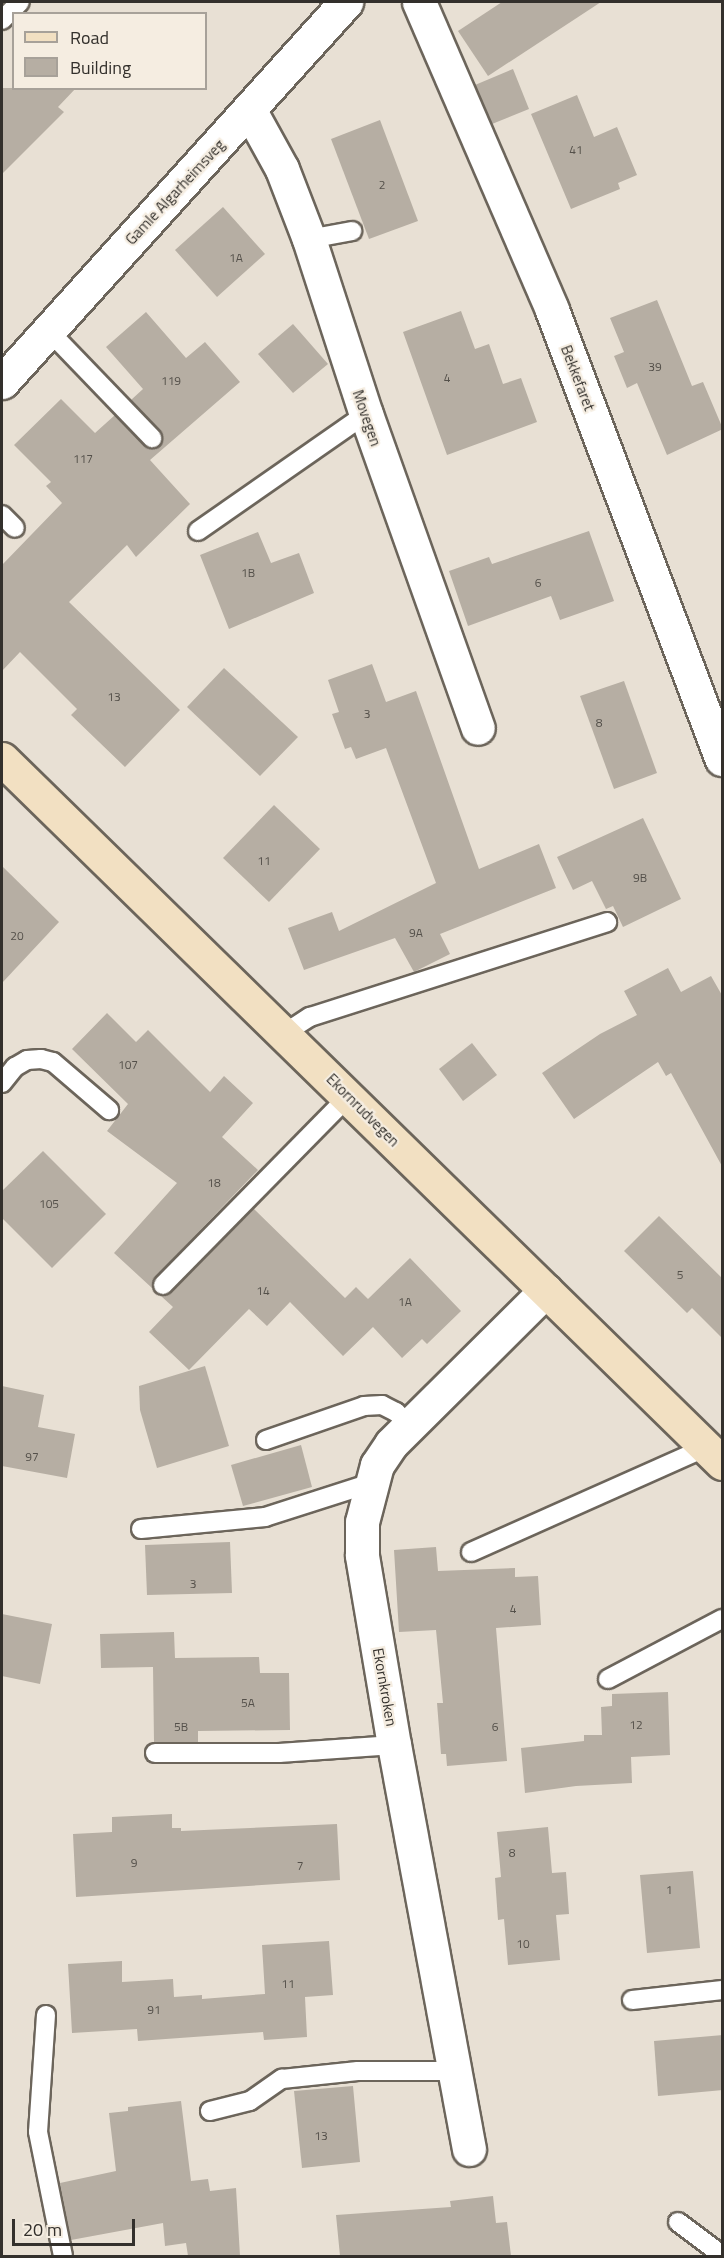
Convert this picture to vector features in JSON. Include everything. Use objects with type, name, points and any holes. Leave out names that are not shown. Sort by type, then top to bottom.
[{"type":"main road","name":"Ekornrudvegen","points":[[2,759],[715,1455]]},
{"type":"street","name":"Gamle Algarheimsveg","points":[[2,382],[250,111],[346,2]]},
{"type":"street","name":"Bekkefaret","points":[[419,2],[552,310],[723,759]]},
{"type":"street","name":"Movegen","points":[[250,111],[282,169],[309,239],[366,414],[478,728]]},
{"type":"street","name":"Ekornkroken","points":[[469,2150],[394,1744],[362,1555],[362,1522],[377,1465],[410,1426],[546,1290]]},
{"type":"lane","points":[[2,20],[20,2]]},
{"type":"lane","points":[[309,239],[352,231]]},
{"type":"lane","points":[[49,331],[153,438]]},
{"type":"lane","points":[[198,531],[366,414]]},
{"type":"lane","points":[[2,515],[15,528]]},
{"type":"lane","points":[[285,1033],[310,1017],[607,922]]},
{"type":"lane","points":[[2,1083],[15,1067],[27,1060],[41,1059],[53,1062],[109,1110]]},
{"type":"lane","points":[[163,1285],[349,1096]]},
{"type":"lane","points":[[266,1440],[364,1406],[382,1406],[396,1412],[410,1426]]},
{"type":"lane","points":[[471,1552],[715,1455]]},
{"type":"lane","points":[[141,1529],[265,1516],[371,1483]]},
{"type":"lane","points":[[608,1679],[723,1618]]},
{"type":"lane","points":[[155,1753],[279,1753],[394,1744]]},
{"type":"lane","points":[[632,2000],[723,1990]]},
{"type":"lane","points":[[46,2015],[38,2132],[63,2256]]},
{"type":"lane","points":[[210,2111],[250,2101],[282,2079],[358,2071],[456,2071]]},
{"type":"lane","points":[[678,2222],[723,2255]]},
{"type":"building","points":[[502,2],[601,2],[488,76],[458,31]]},
{"type":"building","points":[[513,69],[529,109],[492,124],[475,85]]},
{"type":"building","points":[[2,88],[74,90],[58,107],[64,112],[2,174]]},
{"type":"building","points":[[577,95],[594,137],[617,127],[637,175],[618,183],[620,189],[571,209],[531,114]]},
{"type":"building","points":[[380,120],[418,221],[369,239],[331,139]]},
{"type":"building","points":[[223,207],[265,254],[217,297],[175,250]]},
{"type":"building","points":[[657,300],[692,386],[703,382],[723,429],[667,455],[637,383],[627,388],[614,356],[624,352],[610,318]]},
{"type":"building","points":[[461,311],[475,349],[489,344],[503,384],[521,378],[537,422],[447,455],[403,332]]},
{"type":"building","points":[[146,312],[186,358],[205,342],[240,382],[150,460],[190,504],[136,557],[127,545],[69,602],[180,710],[125,767],[71,715],[77,709],[20,652],[2,671],[2,565],[62,503],[46,486],[51,482],[14,445],[61,399],[95,433],[115,415],[148,449],[155,449],[163,442],[160,430],[131,400],[143,389],[106,347]]},
{"type":"building","points":[[293,324],[328,364],[293,393],[258,354]]},
{"type":"building","points":[[589,531],[614,601],[560,620],[551,596],[468,626],[449,571],[489,557],[492,564]]},
{"type":"building","points":[[258,532],[271,563],[299,553],[314,593],[229,629],[200,555]]},
{"type":"building","points":[[372,664],[386,702],[416,691],[479,869],[539,844],[556,888],[440,934],[450,954],[414,972],[395,938],[304,970],[288,928],[332,912],[339,931],[436,883],[386,748],[356,759],[351,747],[345,749],[332,714],[339,712],[328,680]]},
{"type":"building","points":[[224,668],[298,737],[260,776],[187,707]]},
{"type":"building","points":[[624,681],[657,773],[614,789],[580,696]]},
{"type":"building","points":[[274,805],[320,849],[269,902],[223,858]]},
{"type":"building","points":[[643,818],[681,899],[623,927],[613,906],[606,909],[592,881],[573,890],[557,857]]},
{"type":"building","points":[[2,866],[59,922],[2,983]]},
{"type":"building","points":[[668,968],[681,992],[711,976],[723,997],[723,1168],[671,1073],[666,1076],[658,1062],[574,1119],[542,1073],[600,1034],[637,1015],[624,991]]},
{"type":"building","points":[[107,1013],[136,1042],[148,1030],[210,1092],[224,1076],[253,1103],[222,1137],[258,1170],[155,1277],[152,1288],[114,1253],[177,1183],[107,1131],[128,1104],[72,1049]]},
{"type":"building","points":[[472,1043],[497,1075],[463,1101],[439,1069]]},
{"type":"building","points":[[43,1151],[106,1214],[52,1268],[2,1218],[2,1191]]},
{"type":"building","points":[[254,1209],[345,1298],[356,1287],[368,1299],[410,1258],[461,1311],[427,1344],[422,1339],[402,1358],[373,1327],[343,1356],[290,1302],[267,1326],[249,1309],[189,1370],[149,1332],[173,1307],[161,1296],[171,1293]]},
{"type":"building","points":[[659,1216],[723,1279],[723,1339],[692,1308],[687,1313],[624,1251]]},
{"type":"building","points":[[205,1366],[229,1446],[157,1468],[140,1410],[139,1386]]},
{"type":"building","points":[[2,1386],[44,1395],[38,1427],[75,1434],[67,1478],[2,1466]]},
{"type":"building","points":[[301,1445],[312,1487],[243,1506],[231,1465]]},
{"type":"building","points":[[230,1542],[232,1593],[147,1595],[145,1545]]},
{"type":"building","points":[[436,1547],[438,1571],[515,1568],[515,1577],[538,1576],[541,1625],[496,1628],[507,1761],[447,1766],[446,1754],[441,1754],[437,1703],[443,1703],[436,1630],[399,1632],[394,1550]]},
{"type":"building","points":[[2,1614],[52,1624],[40,1684],[2,1676]]},
{"type":"building","points":[[174,1632],[175,1658],[259,1657],[260,1673],[289,1673],[290,1730],[198,1731],[198,1742],[154,1742],[153,1667],[101,1668],[100,1634]]},
{"type":"building","points":[[668,1692],[670,1755],[631,1757],[632,1783],[576,1786],[525,1793],[521,1748],[584,1741],[584,1735],[602,1735],[601,1707],[612,1706],[612,1694]]},
{"type":"building","points":[[172,1814],[172,1828],[181,1828],[181,1831],[337,1824],[340,1880],[76,1897],[73,1834],[112,1832],[112,1817]]},
{"type":"building","points":[[548,1827],[552,1873],[566,1872],[569,1914],[556,1915],[560,1960],[508,1965],[504,1919],[498,1920],[495,1878],[501,1877],[497,1832]]},
{"type":"building","points":[[693,1871],[700,1948],[647,1953],[640,1875]]},
{"type":"building","points":[[329,1941],[333,1995],[305,1997],[307,2037],[264,2040],[263,2032],[138,2041],[137,2029],[72,2033],[68,1964],[122,1961],[122,1982],[173,1979],[174,1997],[202,1995],[202,1999],[265,1994],[262,1945]]},
{"type":"building","points":[[723,2035],[723,2090],[658,2096],[654,2041]]},
{"type":"building","points":[[353,2086],[360,2162],[302,2168],[294,2091]]},
{"type":"building","points":[[181,2101],[191,2181],[208,2179],[210,2191],[236,2188],[240,2256],[188,2256],[186,2243],[165,2246],[163,2223],[71,2240],[60,2183],[116,2171],[109,2113],[128,2111],[128,2107]]},
{"type":"building","points":[[493,2196],[496,2223],[507,2222],[511,2256],[340,2256],[336,2215],[451,2207],[450,2201]]}]
